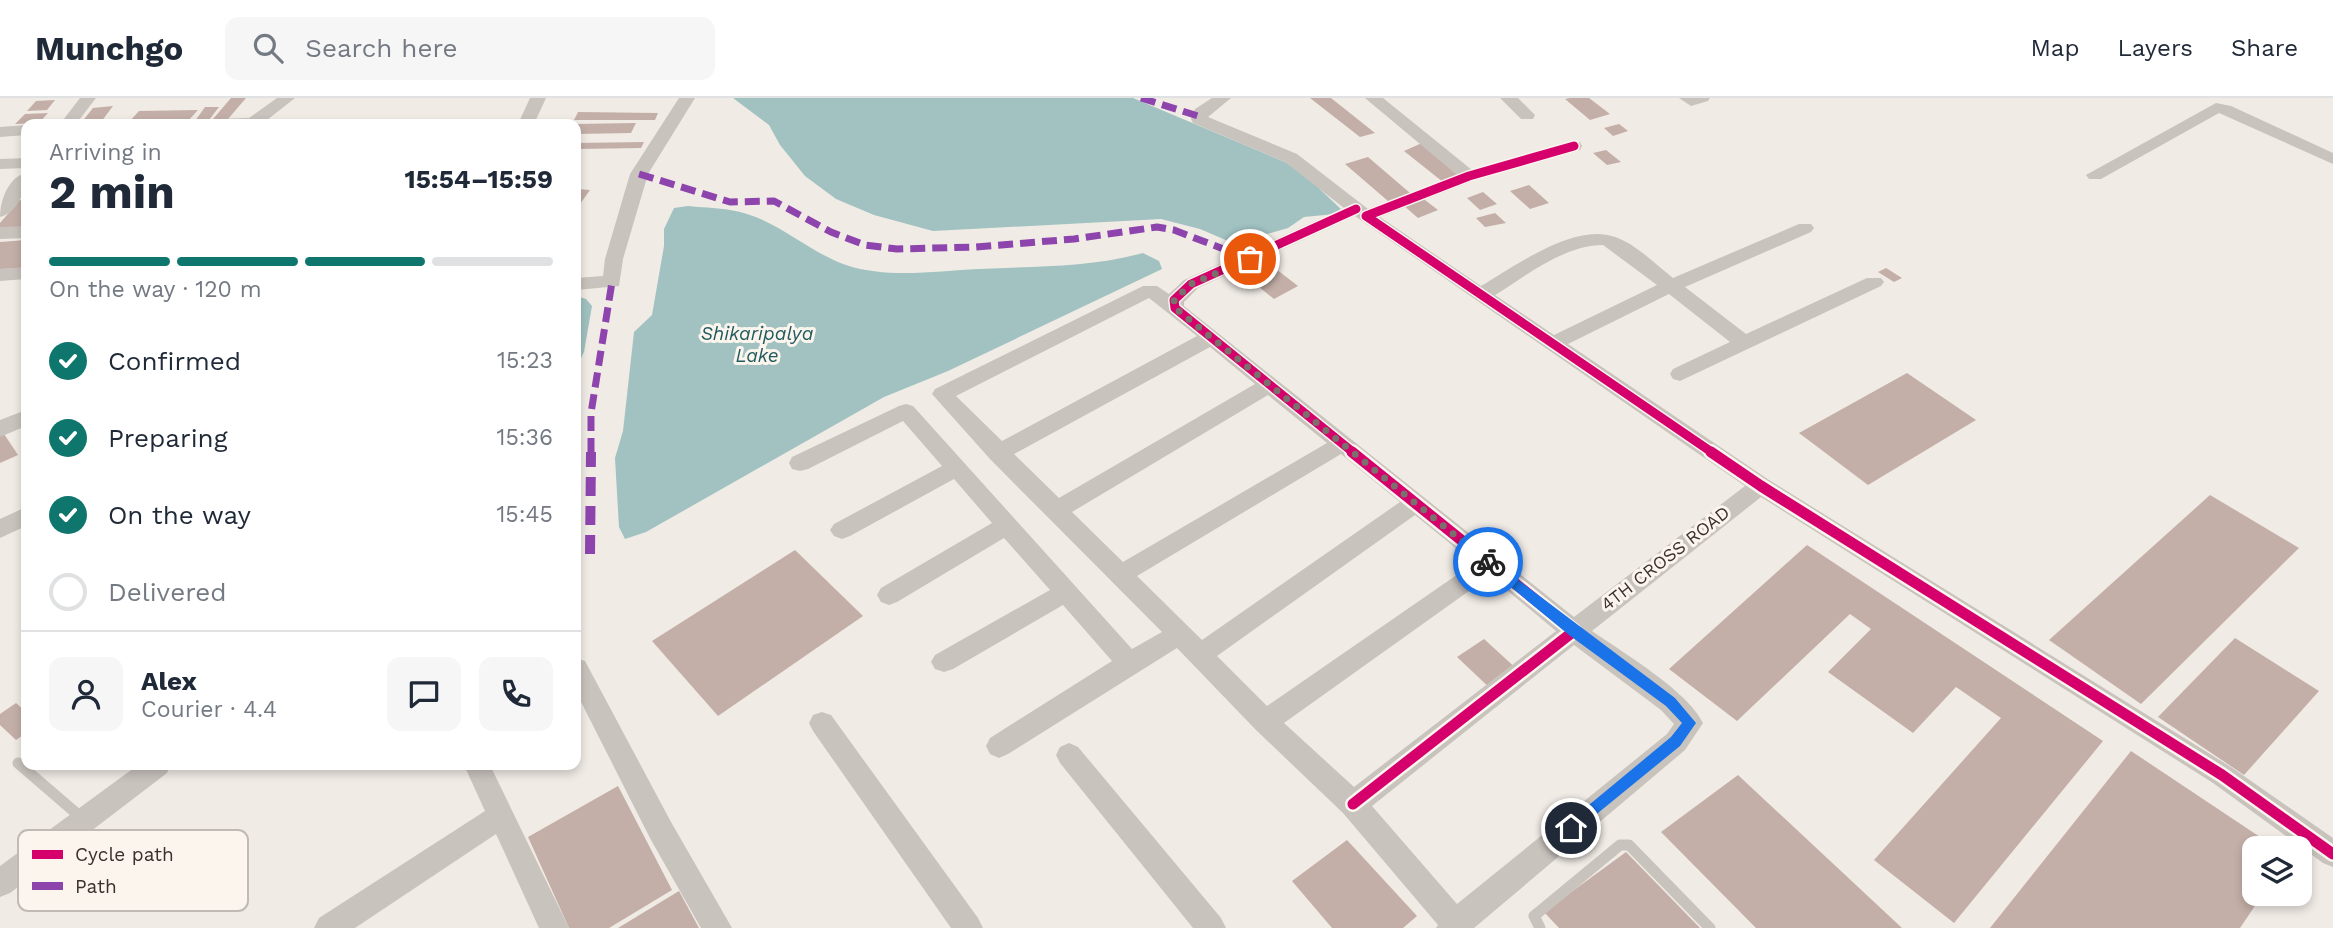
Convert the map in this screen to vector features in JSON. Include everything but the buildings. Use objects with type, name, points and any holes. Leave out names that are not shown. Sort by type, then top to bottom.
[{"type":"street","points":[[72,119],[88,98]]},
{"type":"street","points":[[259,119],[287,98]]},
{"type":"street","points":[[528,119],[538,98]]},
{"type":"street","points":[[581,284],[612,282],[614,259],[639,174],[687,98]]},
{"type":"street","points":[[1223,98],[1201,113],[1199,119],[1292,158],[1361,213],[1761,486],[2222,775],[2333,854]]},
{"type":"street","points":[[1373,98],[1469,176]]},
{"type":"street","points":[[1508,98],[1527,114]]},
{"type":"street","points":[[1688,98],[1691,101],[1702,98]]},
{"type":"street","points":[[2095,175],[2216,108],[2225,109],[2333,159]]},
{"type":"street","points":[[0,132],[21,131]]},
{"type":"street","points":[[1175,308],[1174,300],[1191,284],[1361,213],[1469,176],[1574,146]]},
{"type":"street","points":[[0,164],[21,163]]},
{"type":"street","points":[[10,199],[21,185]]},
{"type":"street","points":[[1552,344],[1670,286],[1805,228]]},
{"type":"street","points":[[0,233],[21,232]]},
{"type":"street","points":[[1479,295],[1570,244],[1600,239],[1624,249],[1743,342]]},
{"type":"street","points":[[0,275],[21,273]]},
{"type":"street","points":[[1679,374],[1874,282]]},
{"type":"street","points":[[800,463],[1150,290],[1574,631],[1670,702],[1690,723],[1676,741],[1455,927],[1353,804],[1265,722],[942,394]]},
{"type":"street","points":[[998,453],[1210,338]]},
{"type":"street","points":[[1055,511],[1269,385]]},
{"type":"street","points":[[905,411],[1129,663]]},
{"type":"street","points":[[0,429],[21,419]]},
{"type":"street","points":[[1120,575],[1342,444]]},
{"type":"street","points":[[842,530],[956,468]]},
{"type":"street","name":"4TH CROSS ROAD","points":[[1353,804],[1730,507],[1761,486]]},
{"type":"street","points":[[1200,655],[1415,503]]},
{"type":"street","points":[[0,530],[21,519]]},
{"type":"street","points":[[889,595],[1007,525]]},
{"type":"street","points":[[1265,722],[1490,564]]},
{"type":"street","points":[[944,662],[1066,592]]},
{"type":"street","points":[[999,746],[1179,634]]},
{"type":"street","points":[[581,678],[661,831],[717,928]]},
{"type":"street","points":[[822,723],[968,928]]},
{"type":"street","points":[[1069,755],[1211,928]]},
{"type":"street","points":[[73,830],[151,770]]},
{"type":"street","points":[[480,770],[554,928]]},
{"type":"street","points":[[329,928],[363,919],[502,815]]},
{"type":"street","points":[[0,883],[18,870]]},
{"type":"lane","points":[[26,770],[85,821]]},
{"type":"lane","points":[[1540,928],[1534,916],[1620,845],[1629,845],[1710,928]]},
{"type":"water","points":[[733,98],[1133,98],[1285,162],[1304,174],[1345,213],[1304,217],[1288,228],[1253,238],[1228,241],[1200,229],[1161,219],[933,231],[874,215],[836,199],[805,176],[780,145],[769,125]]},
{"type":"water","name":"Shikaripalya Lake","points":[[688,206],[747,214],[773,225],[833,260],[878,272],[912,273],[1062,266],[1143,253],[1159,261],[1162,269],[948,371],[884,397],[646,532],[625,539],[619,527],[615,458],[623,431],[634,332],[652,315],[664,246],[664,229],[674,208]]},
{"type":"water","points":[[581,298],[592,306],[581,358]]},
{"type":"marked path","points":[[1141,98],[1198,116]]},
{"type":"marked path","points":[[639,174],[730,202],[774,201],[831,232],[865,245],[897,249],[976,247],[1074,239],[1157,227],[1174,230],[1247,258]]},
{"type":"marked path","points":[[590,554],[591,413],[612,282]]},
{"type":"cycle path","points":[[1574,146],[1469,176],[1366,216],[1761,486],[2222,775],[2333,854]]},
{"type":"cycle path","points":[[1353,804],[1574,631],[1175,308],[1174,300],[1191,284],[1356,209]]},
{"type":"way so far","points":[[1250,259],[1191,284],[1174,300],[1175,308],[1488,562]]},
{"type":"route","points":[[1488,562],[1574,631],[1670,702],[1690,723],[1676,741],[1571,828]]}]
